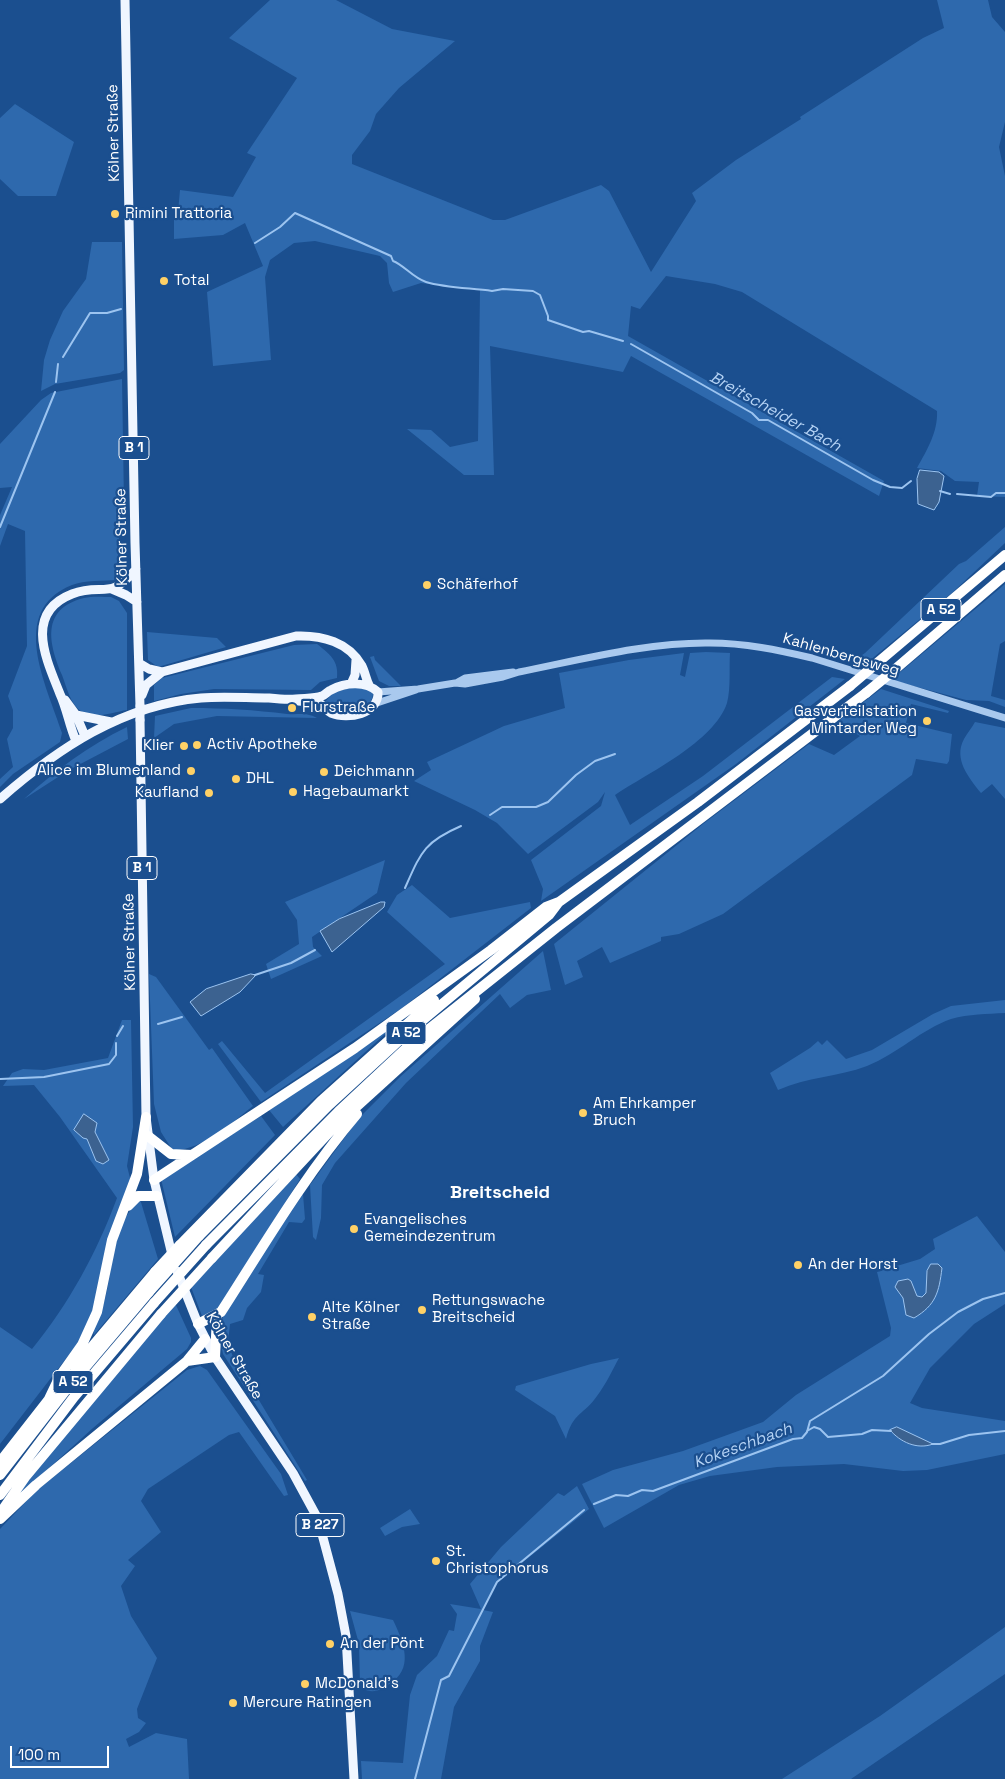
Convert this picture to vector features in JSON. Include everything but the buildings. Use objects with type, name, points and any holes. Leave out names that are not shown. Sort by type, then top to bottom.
[{"type":"highway","name":"A 52","points":[[0,1475],[66,1390],[149,1292],[285,1142],[526,927],[698,802],[850,686],[1005,555]]},
{"type":"highway","name":"A 52","points":[[0,1495],[74,1397],[154,1303],[206,1246],[296,1160],[414,1041],[556,928],[866,693],[1005,575]]},
{"type":"highway","points":[[154,1180],[355,1048],[526,927]]},
{"type":"highway","points":[[0,1513],[26,1476],[161,1314],[296,1160],[376,1091],[531,948]]},
{"type":"highway","points":[[0,1462],[49,1398],[180,1245],[368,1057],[491,950]]},
{"type":"highway","points":[[187,1361],[215,1357],[217,1316],[332,1143],[376,1091]]},
{"type":"highway","points":[[49,1398],[60,1376],[82,1345],[94,1319],[102,1294],[112,1240],[137,1174],[146,1117]]},
{"type":"highway","points":[[148,1136],[171,1154],[192,1154]]},
{"type":"highway","points":[[122,1216],[138,1196],[157,1196]]},
{"type":"highway","points":[[198,1324],[217,1316]]},
{"type":"highway","points":[[0,1519],[36,1485],[187,1361],[205,1339]]},
{"type":"main road","name":"Kölner Straße","points":[[126,0],[146,1117],[148,1136],[157,1196],[176,1269],[198,1324],[215,1357],[293,1473],[318,1519],[346,1636],[354,1779]]},
{"type":"main road","points":[[112,589],[125,582],[136,569]]},
{"type":"main road","points":[[76,741],[44,652],[42,638],[44,624],[57,603],[70,595],[83,591],[112,589],[126,594],[137,602]]},
{"type":"main road","points":[[140,706],[146,685],[162,672],[296,636],[313,635],[331,639],[349,651],[362,664],[369,685],[378,692],[377,703]]},
{"type":"main road","points":[[350,684],[355,676],[356,660]]},
{"type":"main road","points":[[138,663],[149,669],[162,672]]},
{"type":"main road","name":"Kahlenbergsweg","points":[[294,700],[324,696],[332,689],[350,684],[369,685]]},
{"type":"main road","points":[[61,696],[76,715],[85,736]]},
{"type":"main road","points":[[322,706],[324,696]]},
{"type":"main road","name":"Kahlenbergsweg","points":[[0,799],[47,761],[76,741],[111,722],[151,707],[200,698],[226,697],[294,700],[322,706],[330,713],[351,715],[365,712],[377,703]]},
{"type":"main road","points":[[76,715],[111,722]]},
{"type":"street","name":"Kahlenbergsweg","points":[[378,692],[418,689],[455,683],[465,678],[502,672],[519,672],[636,650],[681,644],[729,643],[773,649],[812,658],[1005,718]]},
{"type":"street","name":"Kahlenbergsweg","points":[[377,703],[418,689]]},
{"type":"shaded area","points":[[270,0],[336,0],[392,29],[455,41],[399,88],[376,114],[370,131],[352,155],[352,164],[493,220],[505,220],[601,185],[609,191],[651,272],[696,201],[692,193],[736,160],[801,119],[800,117],[923,38],[944,28],[937,0],[988,0],[992,17],[1005,32],[1005,122],[999,147],[1005,176],[1005,497],[977,496],[979,482],[955,481],[941,471],[917,468],[934,434],[937,411],[742,292],[715,284],[666,276],[640,309],[631,306],[628,336],[884,481],[879,496],[631,356],[623,372],[490,346],[494,475],[464,475],[407,429],[431,430],[450,447],[478,441],[480,290],[421,283],[393,292],[389,283],[387,263],[380,256],[315,241],[294,243],[270,260],[265,277],[271,360],[213,366],[207,292],[263,266],[245,223],[223,235],[174,239],[174,216],[178,212],[180,190],[233,197],[256,157],[247,153],[297,78],[229,38]]},
{"type":"shaded area","points":[[15,104],[74,142],[56,196],[18,196],[0,179],[0,118]]},
{"type":"shaded area","points":[[92,242],[122,242],[124,370],[120,373],[55,384],[41,391],[44,360],[50,340],[63,311],[86,279]]},
{"type":"shaded area","points":[[122,379],[124,503],[119,539],[118,580],[88,581],[72,585],[52,597],[41,612],[36,631],[37,651],[41,672],[62,733],[60,742],[13,774],[0,787],[0,779],[13,767],[7,739],[13,728],[13,710],[8,696],[27,646],[25,531],[8,524],[0,546],[0,515],[12,487],[0,488],[0,444],[41,400],[51,393]]},
{"type":"shaded area","points":[[920,470],[939,472],[944,476],[939,502],[934,510],[918,504],[917,479]]},
{"type":"shaded area","points":[[1005,527],[1005,543],[953,592],[863,666],[852,662],[865,653],[959,564],[966,561]]},
{"type":"shaded area","points":[[1005,584],[1005,641],[1000,644],[991,696],[1005,700],[1005,707],[989,701],[966,700],[891,680]]},
{"type":"shaded area","points":[[87,597],[111,597],[119,601],[127,613],[127,710],[104,715],[92,715],[78,709],[69,695],[57,663],[52,640],[52,629],[54,619],[60,610],[70,603]]},
{"type":"shaded area","points":[[147,632],[217,638],[226,647],[158,667],[148,660]]},
{"type":"shaded area","points":[[317,644],[333,658],[337,667],[337,678],[320,682],[311,690],[214,689],[181,694],[154,701],[154,685],[162,678],[294,645]]},
{"type":"shaded area","points":[[684,653],[680,675],[685,677],[690,653],[730,653],[727,703],[720,717],[709,731],[695,743],[662,767],[615,795],[630,825],[703,776],[832,677],[845,679],[736,764],[541,901],[543,889],[531,860],[601,806],[605,792],[598,802],[528,854],[497,823],[475,810],[414,781],[431,770],[427,762],[504,726],[565,708],[559,673],[629,660]]},
{"type":"shaded area","points":[[374,656],[375,660],[401,686],[389,686],[379,681],[370,657]]},
{"type":"shaded area","points":[[350,688],[366,688],[373,694],[371,701],[366,706],[353,711],[337,709],[324,703],[333,693]]},
{"type":"shaded area","points":[[881,689],[949,711],[948,713],[911,704],[906,723],[952,734],[947,764],[916,759],[912,775],[723,914],[679,934],[661,937],[661,941],[610,963],[602,947],[577,961],[583,977],[565,985],[554,944],[703,824],[809,744],[834,755],[860,736],[837,722]]},
{"type":"shaded area","points":[[191,708],[306,714],[317,718],[217,716],[174,724],[154,738],[155,716]]},
{"type":"shaded area","points":[[975,722],[1005,728],[1005,799],[992,784],[981,793],[967,775],[961,761],[961,746]]},
{"type":"shaded area","points":[[127,727],[128,739],[69,770],[24,799],[73,759]]},
{"type":"shaded area","points":[[385,860],[377,893],[312,937],[313,947],[322,956],[271,979],[266,964],[299,944],[297,920],[285,902]]},
{"type":"shaded area","points":[[412,885],[450,918],[530,902],[531,908],[402,1008],[261,1102],[218,1044],[222,1041],[265,1093],[445,964],[387,912],[397,895]]},
{"type":"shaded area","points":[[385,902],[384,907],[332,952],[320,931],[339,919]]},
{"type":"shaded area","points":[[543,951],[551,990],[527,995],[510,1008],[500,994],[406,1083],[335,1163],[322,1185],[321,1218],[316,1240],[313,1237],[310,1185],[359,1118],[401,1076]]},
{"type":"shaded area","points":[[149,974],[156,977],[209,1050],[212,1048],[253,1106],[226,1128],[206,1140],[185,1149],[173,1151],[161,1132],[154,1104]]},
{"type":"shaded area","points":[[251,974],[256,975],[240,992],[201,1016],[190,1002],[206,989]]},
{"type":"shaded area","points":[[1005,1000],[1005,1013],[971,1015],[940,1023],[889,1055],[856,1070],[800,1082],[778,1090],[770,1073],[818,1041],[822,1045],[827,1040],[846,1059],[872,1050],[933,1014],[951,1006]]},
{"type":"shaded area","points":[[122,1020],[131,1020],[133,1127],[127,1166],[131,1182],[95,1306],[81,1339],[0,1444],[0,1327],[32,1349],[58,1314],[81,1277],[117,1198],[60,1117],[34,1085],[3,1086],[12,1073],[23,1069],[44,1070],[108,1058]]},
{"type":"shaded area","points":[[396,1024],[283,1127],[269,1110]]},
{"type":"shaded area","points":[[84,1114],[97,1123],[95,1132],[109,1160],[103,1164],[96,1161],[87,1139],[74,1130]]},
{"type":"shaded area","points":[[261,1116],[275,1135],[175,1237],[161,1179]]},
{"type":"shaded area","points":[[296,1174],[300,1179],[217,1310],[202,1316],[191,1287]]},
{"type":"shaded area","points":[[303,1194],[305,1219],[302,1223],[289,1222],[258,1274],[264,1275],[261,1292],[247,1308],[243,1320],[230,1324],[228,1343],[233,1357],[307,1480],[305,1481],[223,1354],[219,1335],[222,1319],[228,1306]]},
{"type":"shaded area","points":[[140,1199],[158,1259],[94,1335],[95,1324],[104,1303],[119,1234],[131,1210]]},
{"type":"shaded area","points":[[977,1216],[1005,1252],[1005,1304],[974,1324],[930,1368],[910,1403],[922,1408],[1005,1421],[1005,1454],[927,1470],[903,1471],[844,1464],[777,1467],[710,1476],[679,1485],[604,1528],[582,1484],[613,1470],[683,1451],[763,1422],[796,1395],[890,1336],[891,1328],[877,1272],[920,1259],[935,1249],[933,1239]]},
{"type":"shaded area","points":[[931,1264],[938,1264],[942,1268],[938,1291],[932,1303],[921,1313],[914,1318],[906,1315],[903,1298],[895,1287],[898,1281],[908,1279],[911,1281],[917,1296],[922,1297],[926,1293],[927,1271]]},
{"type":"shaded area","points":[[175,1303],[191,1338],[187,1349],[93,1428],[17,1497],[36,1470]]},
{"type":"shaded area","points":[[619,1358],[597,1396],[575,1419],[566,1439],[555,1416],[515,1390],[516,1386],[591,1364]]},
{"type":"shaded area","points":[[200,1366],[207,1370],[281,1474],[288,1495],[284,1496],[239,1432],[229,1435],[148,1489],[141,1501],[161,1532],[128,1560],[135,1566],[121,1586],[131,1616],[157,1658],[137,1709],[138,1718],[146,1723],[139,1732],[126,1739],[129,1747],[156,1733],[187,1739],[189,1779],[0,1779],[0,1529],[36,1491],[187,1370]]},
{"type":"shaded area","points":[[897,1427],[933,1444],[921,1446],[909,1444],[890,1430]]},
{"type":"shaded area","points":[[577,1486],[589,1509],[497,1583],[483,1610],[493,1612],[480,1646],[480,1661],[454,1707],[441,1779],[362,1779],[361,1761],[403,1763],[410,1695],[417,1675],[437,1656],[449,1630],[454,1631],[457,1614],[450,1604],[481,1609],[470,1584],[501,1547],[558,1493],[564,1496]]},
{"type":"shaded area","points":[[410,1509],[420,1524],[402,1527],[385,1536],[380,1528]]},
{"type":"shaded area","points":[[350,1611],[393,1620],[401,1638],[405,1655],[402,1671],[396,1679],[380,1690],[369,1691],[360,1684],[359,1644]]},
{"type":"shaded area","points":[[1005,1627],[1005,1674],[851,1779],[782,1779],[880,1716]]},
{"type":"waterway","name":"Breitscheider Bach","points":[[255,243],[280,227],[295,213],[391,256],[393,261],[426,282],[450,287],[492,291],[503,289],[533,291],[540,295],[548,320],[583,332],[589,331],[623,341]]},
{"type":"waterway","name":"Breitscheider Bach","points":[[63,357],[90,313],[107,313],[121,309]]},
{"type":"waterway","name":"Breitscheider Bach","points":[[631,344],[752,413],[759,420],[768,420],[873,480],[890,487],[902,488],[911,481]]},
{"type":"waterway","name":"Breitscheider Bach","points":[[56,382],[58,364]]},
{"type":"waterway","name":"Breitscheider Bach","points":[[0,527],[55,392]]},
{"type":"waterway","points":[[940,491],[950,494]]},
{"type":"waterway","points":[[957,494],[991,497],[996,493],[1005,493]]},
{"type":"waterway","points":[[490,815],[502,807],[536,807],[548,802],[576,775],[595,761],[615,754]]},
{"type":"waterway","points":[[405,888],[415,865],[431,843],[461,826]]},
{"type":"waterway","points":[[255,975],[291,963],[315,950]]},
{"type":"waterway","points":[[158,1024],[182,1017]]},
{"type":"waterway","points":[[117,1036],[123,1026]]},
{"type":"waterway","points":[[0,1079],[44,1077],[109,1064],[116,1055],[116,1043]]},
{"type":"waterway","name":"Kokeschbach","points":[[594,1504],[616,1495],[628,1496],[642,1490],[653,1491],[793,1439],[802,1438],[807,1432],[810,1421],[883,1376],[929,1334],[958,1312],[983,1299],[1005,1293]]},
{"type":"waterway","points":[[807,1431],[814,1427],[820,1429],[828,1437],[862,1434],[872,1430],[891,1431]]},
{"type":"waterway","points":[[932,1444],[940,1444],[969,1435],[1005,1431]]},
{"type":"waterway","name":"Kokeschbach","points":[[415,1779],[441,1680],[449,1676],[497,1582],[584,1510]]},
{"type":"place","name":"Rimini Trattoria","points":[[115,214]]},
{"type":"place","name":"Total","points":[[164,281]]},
{"type":"place","name":"Schäferhof","points":[[427,585]]},
{"type":"place","name":"Flurstraße","points":[[292,708]]},
{"type":"place","name":"Gasverteilstation Mintarder Weg","points":[[927,721]]},
{"type":"place","name":"Activ Apotheke","points":[[197,745]]},
{"type":"place","name":"Klier","points":[[184,746]]},
{"type":"place","name":"Alice im Blumenland","points":[[191,771]]},
{"type":"place","name":"Deichmann","points":[[324,772]]},
{"type":"place","name":"DHL","points":[[236,779]]},
{"type":"place","name":"Hagebaumarkt","points":[[293,792]]},
{"type":"place","name":"Kaufland","points":[[209,793]]},
{"type":"place","name":"Am Ehrkamper Bruch","points":[[583,1113]]},
{"type":"place","name":"Evangelisches Gemeindezentrum","points":[[354,1229]]},
{"type":"place","name":"An der Horst","points":[[798,1265]]},
{"type":"place","name":"Rettungswache Breitscheid","points":[[422,1310]]},
{"type":"place","name":"Alte Kölner Straße","points":[[312,1317]]},
{"type":"place","name":"St. Christophorus","points":[[436,1561]]},
{"type":"place","name":"An der Pönt","points":[[330,1644]]},
{"type":"place","name":"McDonald's","points":[[305,1684]]},
{"type":"place","name":"Mercure Ratingen","points":[[233,1703]]},
{"type":"district","name":"Breitscheid","points":[[500,1193]]}]
